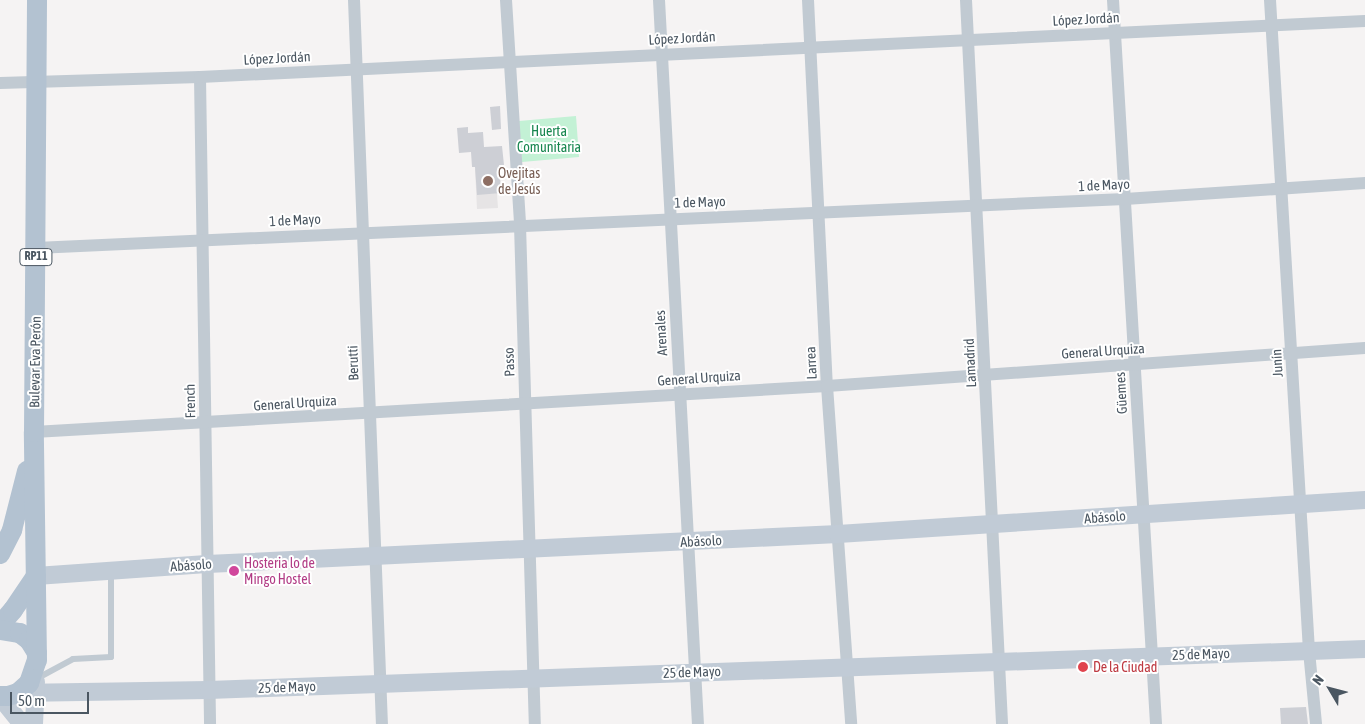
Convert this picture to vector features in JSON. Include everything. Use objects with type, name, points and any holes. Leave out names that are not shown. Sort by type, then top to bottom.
[{"type":"main road","name":"Bulevar Eva Perón","points":[[24,683],[36,576],[34,432],[37,0]]},
{"type":"main road","name":"RP11","points":[[0,554],[12,530],[34,432]]},
{"type":"main road","points":[[0,625],[13,610],[36,576]]},
{"type":"main road","points":[[0,630],[20,633],[29,640],[24,683]]},
{"type":"street","name":"Berutti","points":[[354,0],[382,724]]},
{"type":"street","name":"Passo","points":[[506,0],[508,62],[520,225],[535,724]]},
{"type":"street","name":"Arenales","points":[[659,0],[698,724]]},
{"type":"street","name":"Larrea","points":[[808,0],[812,47],[827,386],[851,724]]},
{"type":"street","name":"Lamadrid","points":[[966,0],[1002,724]]},
{"type":"street","name":"Güemes","points":[[1113,0],[1156,724]]},
{"type":"street","name":"Junín","points":[[1270,0],[1309,651],[1316,724]]},
{"type":"street","name":"López Jordán","points":[[0,83],[357,70],[1365,21]]},
{"type":"street","name":"French","points":[[200,77],[210,724]]},
{"type":"street","name":"1 de Mayo","points":[[36,248],[363,231],[1125,199],[1365,183]]},
{"type":"street","name":"General Urquiza","points":[[34,432],[205,424],[827,386],[1365,348]]},
{"type":"street","name":"Abásolo","points":[[36,576],[207,564],[838,534],[1365,500]]},
{"type":"street","name":"25 de Mayo","points":[[24,683],[209,690],[1365,649]]},
{"type":"street","points":[[22,724],[24,683]]},
{"type":"street","name":"Bulevar Eva Perón","points":[[24,683],[34,724]]},
{"type":"lane","points":[[24,683],[72,659],[111,657],[111,571]]},
{"type":"shaded area","name":"Ovejitas de Jesús","points":[[500,168],[501,193],[497,194],[498,208],[477,209],[475,169]]},
{"type":"green space","name":"Huerta Comunitaria","points":[[576,116],[579,157],[522,162],[519,121]]},
{"type":"building","points":[[500,106],[501,129],[492,130],[490,107]]},
{"type":"building","points":[[468,127],[468,133],[483,132],[484,147],[502,146],[504,165],[499,165],[501,193],[477,195],[475,167],[472,167],[471,152],[459,153],[457,128]]},
{"type":"building","points":[[1306,707],[1308,724],[1281,724],[1280,708]]},
{"type":"place","name":"Ovejitas de Jesús","points":[[488,181]]},
{"type":"place","name":"Hosteria lo de Mingo Hostel","points":[[234,571]]},
{"type":"place","name":"De la Ciudad","points":[[1083,667]]}]
